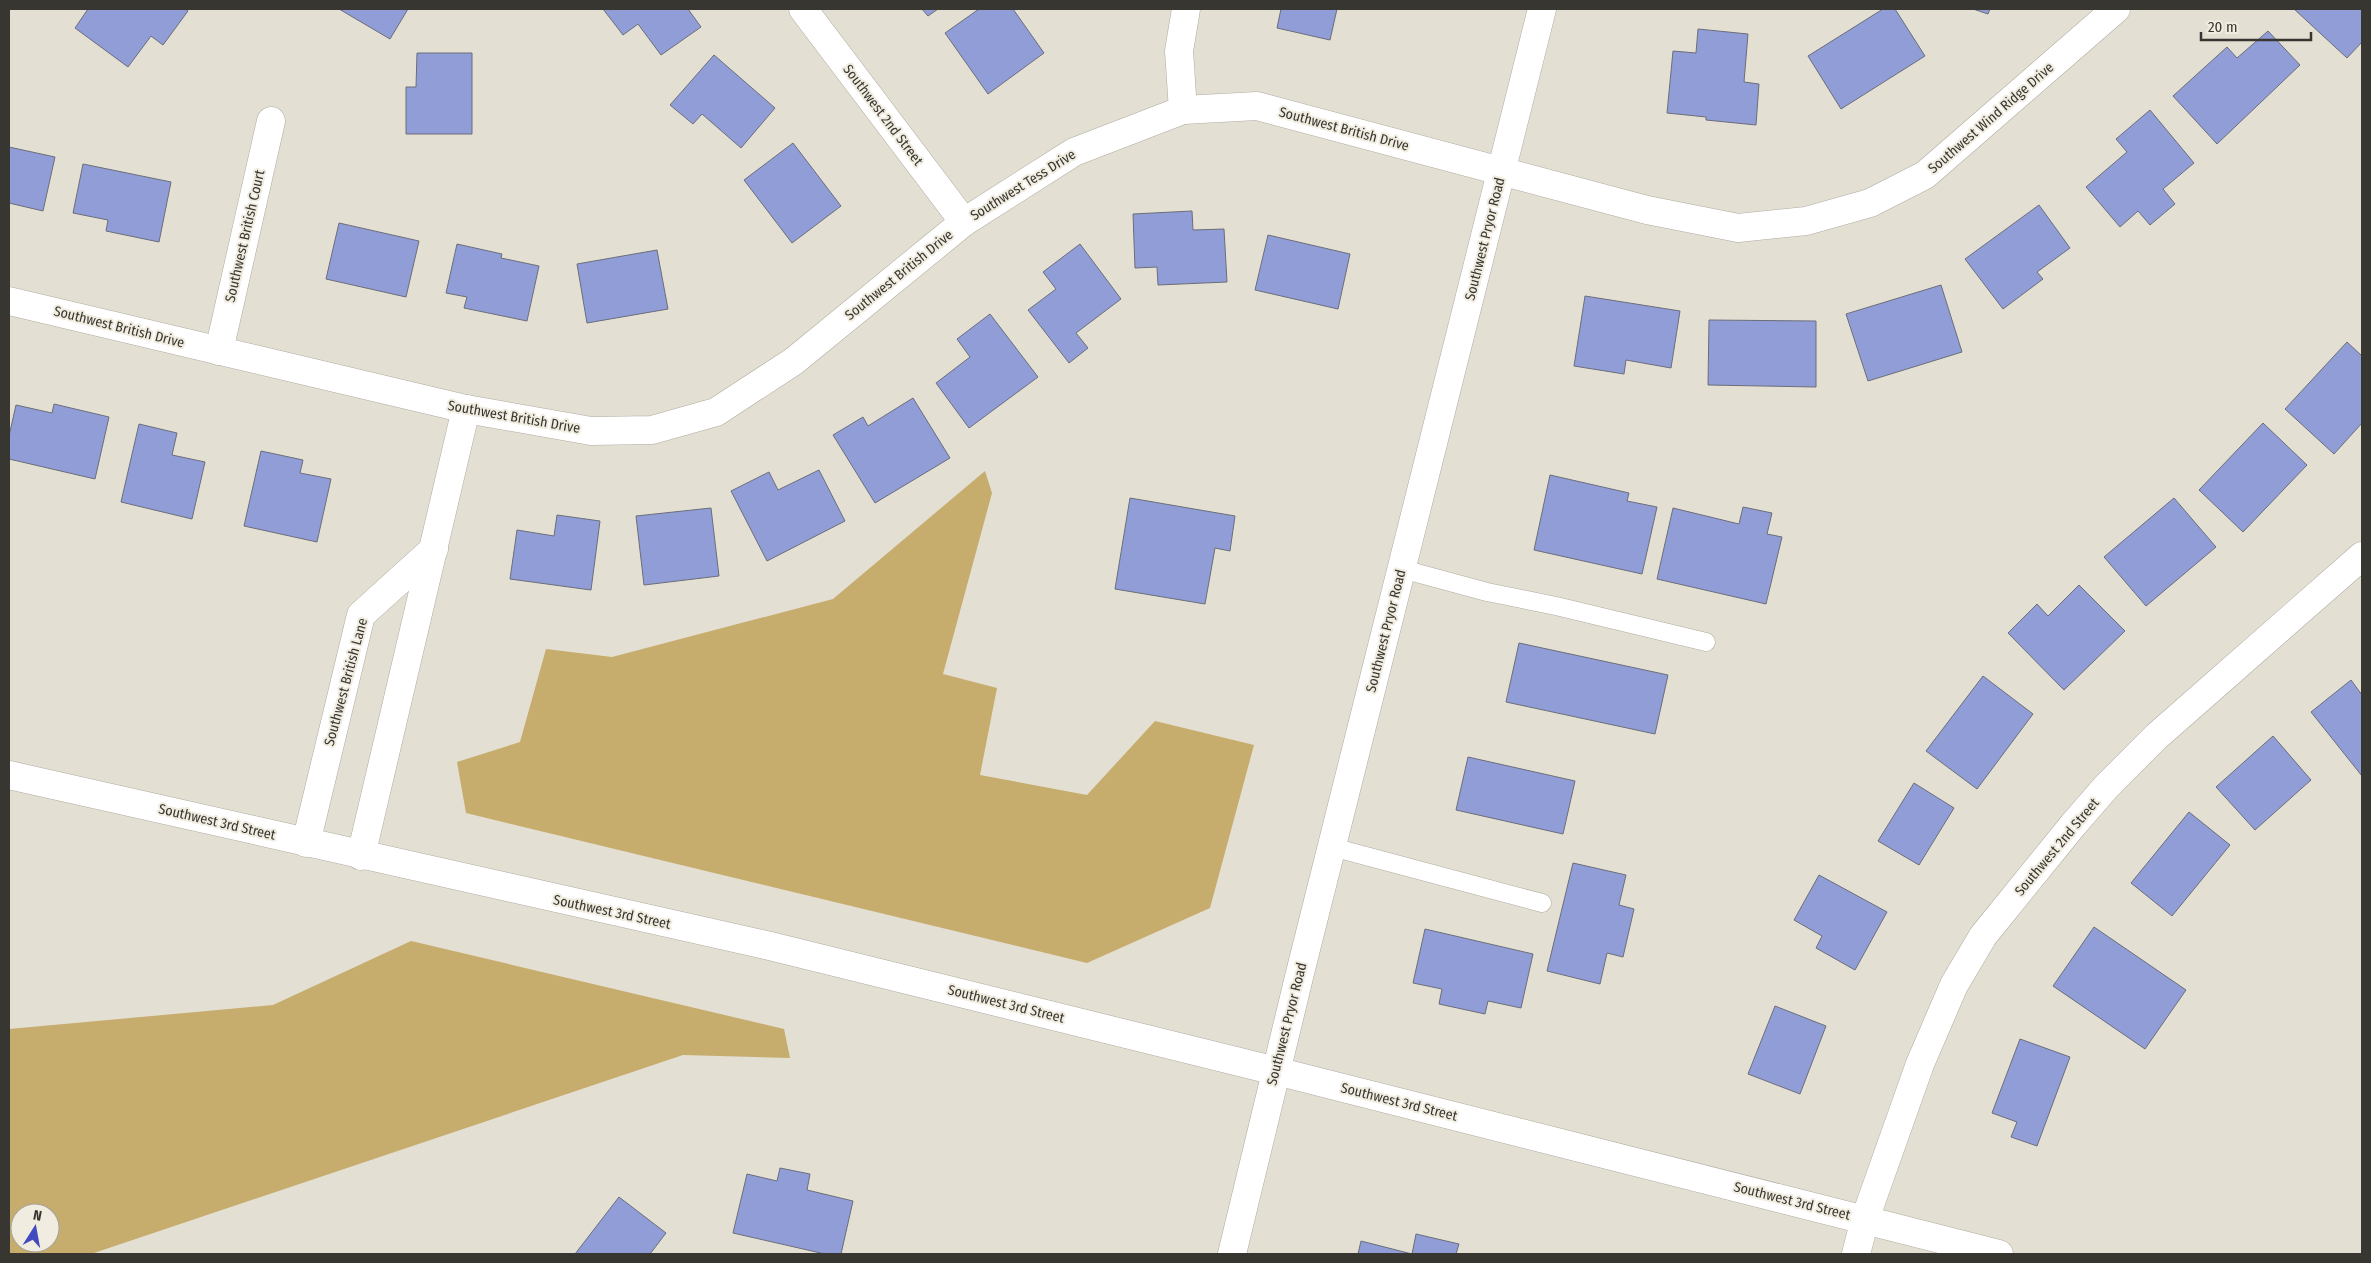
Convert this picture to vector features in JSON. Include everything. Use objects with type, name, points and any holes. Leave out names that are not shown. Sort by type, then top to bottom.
[{"type":"street","name":"Southwest 2nd Street","points":[[803,9],[964,222]]},
{"type":"street","points":[[1183,110],[1179,51],[1186,9]]},
{"type":"street","name":"Southwest Pryor Road","points":[[1232,1254],[1276,1071],[1542,9]]},
{"type":"street","name":"Southwest Wind Ridge Drive","points":[[1503,170],[1646,210],[1738,228],[1806,222],[1870,203],[1925,175],[2116,9]]},
{"type":"street","name":"Southwest British Drive","points":[[1183,110],[1257,106],[1503,170]]},
{"type":"street","name":"Southwest Tess Drive","points":[[964,222],[1074,152],[1183,110]]},
{"type":"street","name":"Southwest British Court","points":[[219,352],[271,121]]},
{"type":"street","name":"Southwest British Drive","points":[[9,301],[466,410],[591,431],[652,430],[716,412],[794,361],[964,222]]},
{"type":"street","points":[[361,856],[466,410]]},
{"type":"street","name":"Southwest British Lane","points":[[306,843],[361,615],[434,549]]},
{"type":"street","name":"Southwest 2nd Street","points":[[1856,1254],[1865,1219],[1924,1055],[1954,985],[1984,936],[2106,787],[2158,736],[2362,556]]},
{"type":"street","name":"Southwest 3rd Street","points":[[9,775],[361,856],[770,946],[1276,1071],[1999,1254]]},
{"type":"lane","points":[[1402,569],[1487,592],[1556,606],[1706,642]]},
{"type":"lane","points":[[1332,847],[1542,903]]},
{"type":"shaded area","points":[[985,471],[992,493],[943,674],[997,688],[980,775],[1087,795],[1155,721],[1254,745],[1210,908],[1087,963],[466,813],[457,762],[520,742],[546,649],[612,657],[833,599]]},
{"type":"shaded area","points":[[411,941],[784,1029],[790,1058],[683,1055],[91,1254],[9,1254],[9,1029],[273,1005]]},
{"type":"building","points":[[88,9],[185,9],[188,11],[163,45],[151,36],[128,67],[75,28]]},
{"type":"building","points":[[339,9],[408,9],[390,39]]},
{"type":"building","points":[[603,9],[688,9],[701,27],[661,55],[638,24],[623,35]]},
{"type":"building","points":[[922,9],[938,9],[928,16]]},
{"type":"building","points":[[979,9],[1013,9],[1044,53],[988,94],[945,33]]},
{"type":"building","points":[[1281,9],[1337,9],[1330,40],[1277,28]]},
{"type":"building","points":[[1883,9],[1895,9],[1925,56],[1841,109],[1808,56]]},
{"type":"building","points":[[1973,9],[1990,9],[1988,14]]},
{"type":"building","points":[[2294,9],[2362,9],[2362,42],[2347,58]]},
{"type":"building","points":[[1698,29],[1748,34],[1744,82],[1759,84],[1756,125],[1706,120],[1706,117],[1667,113],[1673,51],[1696,53]]},
{"type":"building","points":[[2268,31],[2300,65],[2217,144],[2173,96],[2227,47],[2237,58]]},
{"type":"building","points":[[417,53],[472,53],[472,134],[406,134],[406,87],[416,87]]},
{"type":"building","points":[[714,55],[775,108],[741,148],[702,114],[693,124],[670,105]]},
{"type":"building","points":[[2150,110],[2194,163],[2163,189],[2175,204],[2150,225],[2138,211],[2120,227],[2086,187],[2127,152],[2116,139]]},
{"type":"building","points":[[793,143],[841,206],[792,243],[744,180]]},
{"type":"building","points":[[9,147],[55,157],[43,211],[9,203]]},
{"type":"building","points":[[83,164],[171,182],[159,242],[106,231],[108,220],[73,213]]},
{"type":"building","points":[[2039,205],[2070,248],[2037,272],[2043,279],[2003,309],[1965,259]]},
{"type":"building","points":[[1192,211],[1193,230],[1224,229],[1227,282],[1158,285],[1157,267],[1135,268],[1133,214]]},
{"type":"building","points":[[339,223],[419,241],[406,297],[326,279]]},
{"type":"building","points":[[1268,235],[1350,254],[1338,309],[1255,290]]},
{"type":"building","points":[[457,244],[502,254],[501,258],[539,266],[527,321],[464,308],[467,297],[446,293]]},
{"type":"building","points":[[1080,244],[1121,299],[1076,333],[1088,348],[1069,363],[1028,310],[1056,289],[1043,272]]},
{"type":"building","points":[[657,250],[668,309],[587,323],[577,264]]},
{"type":"building","points":[[1941,285],[1962,352],[1868,381],[1846,314]]},
{"type":"building","points":[[1585,296],[1680,311],[1671,368],[1626,360],[1624,374],[1574,366]]},
{"type":"building","points":[[990,314],[1038,377],[969,428],[936,383],[970,357],[957,339]]},
{"type":"building","points":[[1709,320],[1816,321],[1816,387],[1708,385]]},
{"type":"building","points":[[2347,342],[2362,356],[2362,423],[2334,454],[2285,409]]},
{"type":"building","points":[[913,398],[950,458],[875,503],[833,435],[863,417],[868,426]]},
{"type":"building","points":[[54,404],[109,417],[95,479],[9,459],[9,436],[16,405],[52,413]]},
{"type":"building","points":[[2263,423],[2307,465],[2243,532],[2199,490]]},
{"type":"building","points":[[139,424],[177,433],[172,455],[205,462],[192,519],[121,502]]},
{"type":"building","points":[[261,451],[303,460],[300,473],[331,479],[317,542],[244,526]]},
{"type":"building","points":[[819,470],[845,521],[767,561],[731,491],[769,472],[778,490]]},
{"type":"building","points":[[1550,475],[1629,493],[1627,501],[1657,507],[1642,574],[1534,550]]},
{"type":"building","points":[[1130,498],[1235,516],[1230,551],[1215,548],[1205,604],[1115,589]]},
{"type":"building","points":[[2174,498],[2216,547],[2146,606],[2104,557]]},
{"type":"building","points":[[1743,507],[1772,513],[1767,534],[1782,537],[1766,604],[1657,579],[1673,508],[1739,524]]},
{"type":"building","points":[[711,508],[719,576],[644,585],[636,516]]},
{"type":"building","points":[[557,515],[600,521],[591,590],[510,579],[517,530],[554,536]]},
{"type":"building","points":[[2079,585],[2125,631],[2064,690],[2008,633],[2037,604],[2048,616]]},
{"type":"building","points":[[1519,643],[1668,675],[1655,734],[1506,702]]},
{"type":"building","points":[[1983,676],[2033,714],[1977,789],[1926,751]]},
{"type":"building","points":[[2351,680],[2362,695],[2362,776],[2311,712]]},
{"type":"building","points":[[2273,736],[2311,780],[2255,830],[2216,787]]},
{"type":"building","points":[[1468,757],[1575,781],[1563,834],[1456,810]]},
{"type":"building","points":[[1914,783],[1954,808],[1919,865],[1878,841]]},
{"type":"building","points":[[2189,812],[2230,845],[2172,916],[2131,883]]},
{"type":"building","points":[[1573,863],[1626,875],[1619,905],[1634,909],[1623,957],[1607,953],[1600,984],[1547,971]]},
{"type":"building","points":[[1819,875],[1887,912],[1855,970],[1816,948],[1822,936],[1794,920]]},
{"type":"building","points":[[2094,927],[2186,990],[2145,1049],[2053,986]]},
{"type":"building","points":[[1425,929],[1533,954],[1521,1008],[1488,1001],[1485,1014],[1439,1004],[1442,989],[1413,983]]},
{"type":"building","points":[[1775,1006],[1826,1026],[1800,1094],[1748,1074]]},
{"type":"building","points":[[2020,1039],[2070,1057],[2037,1146],[2011,1137],[2017,1122],[1992,1113]]},
{"type":"building","points":[[780,1168],[810,1174],[807,1190],[853,1201],[841,1254],[825,1254],[733,1233],[747,1174],[777,1181]]},
{"type":"building","points":[[619,1197],[666,1233],[650,1254],[575,1254]]},
{"type":"building","points":[[1416,1234],[1459,1244],[1456,1254],[1412,1254]]},
{"type":"building","points":[[1361,1241],[1412,1254],[1358,1254]]}]
